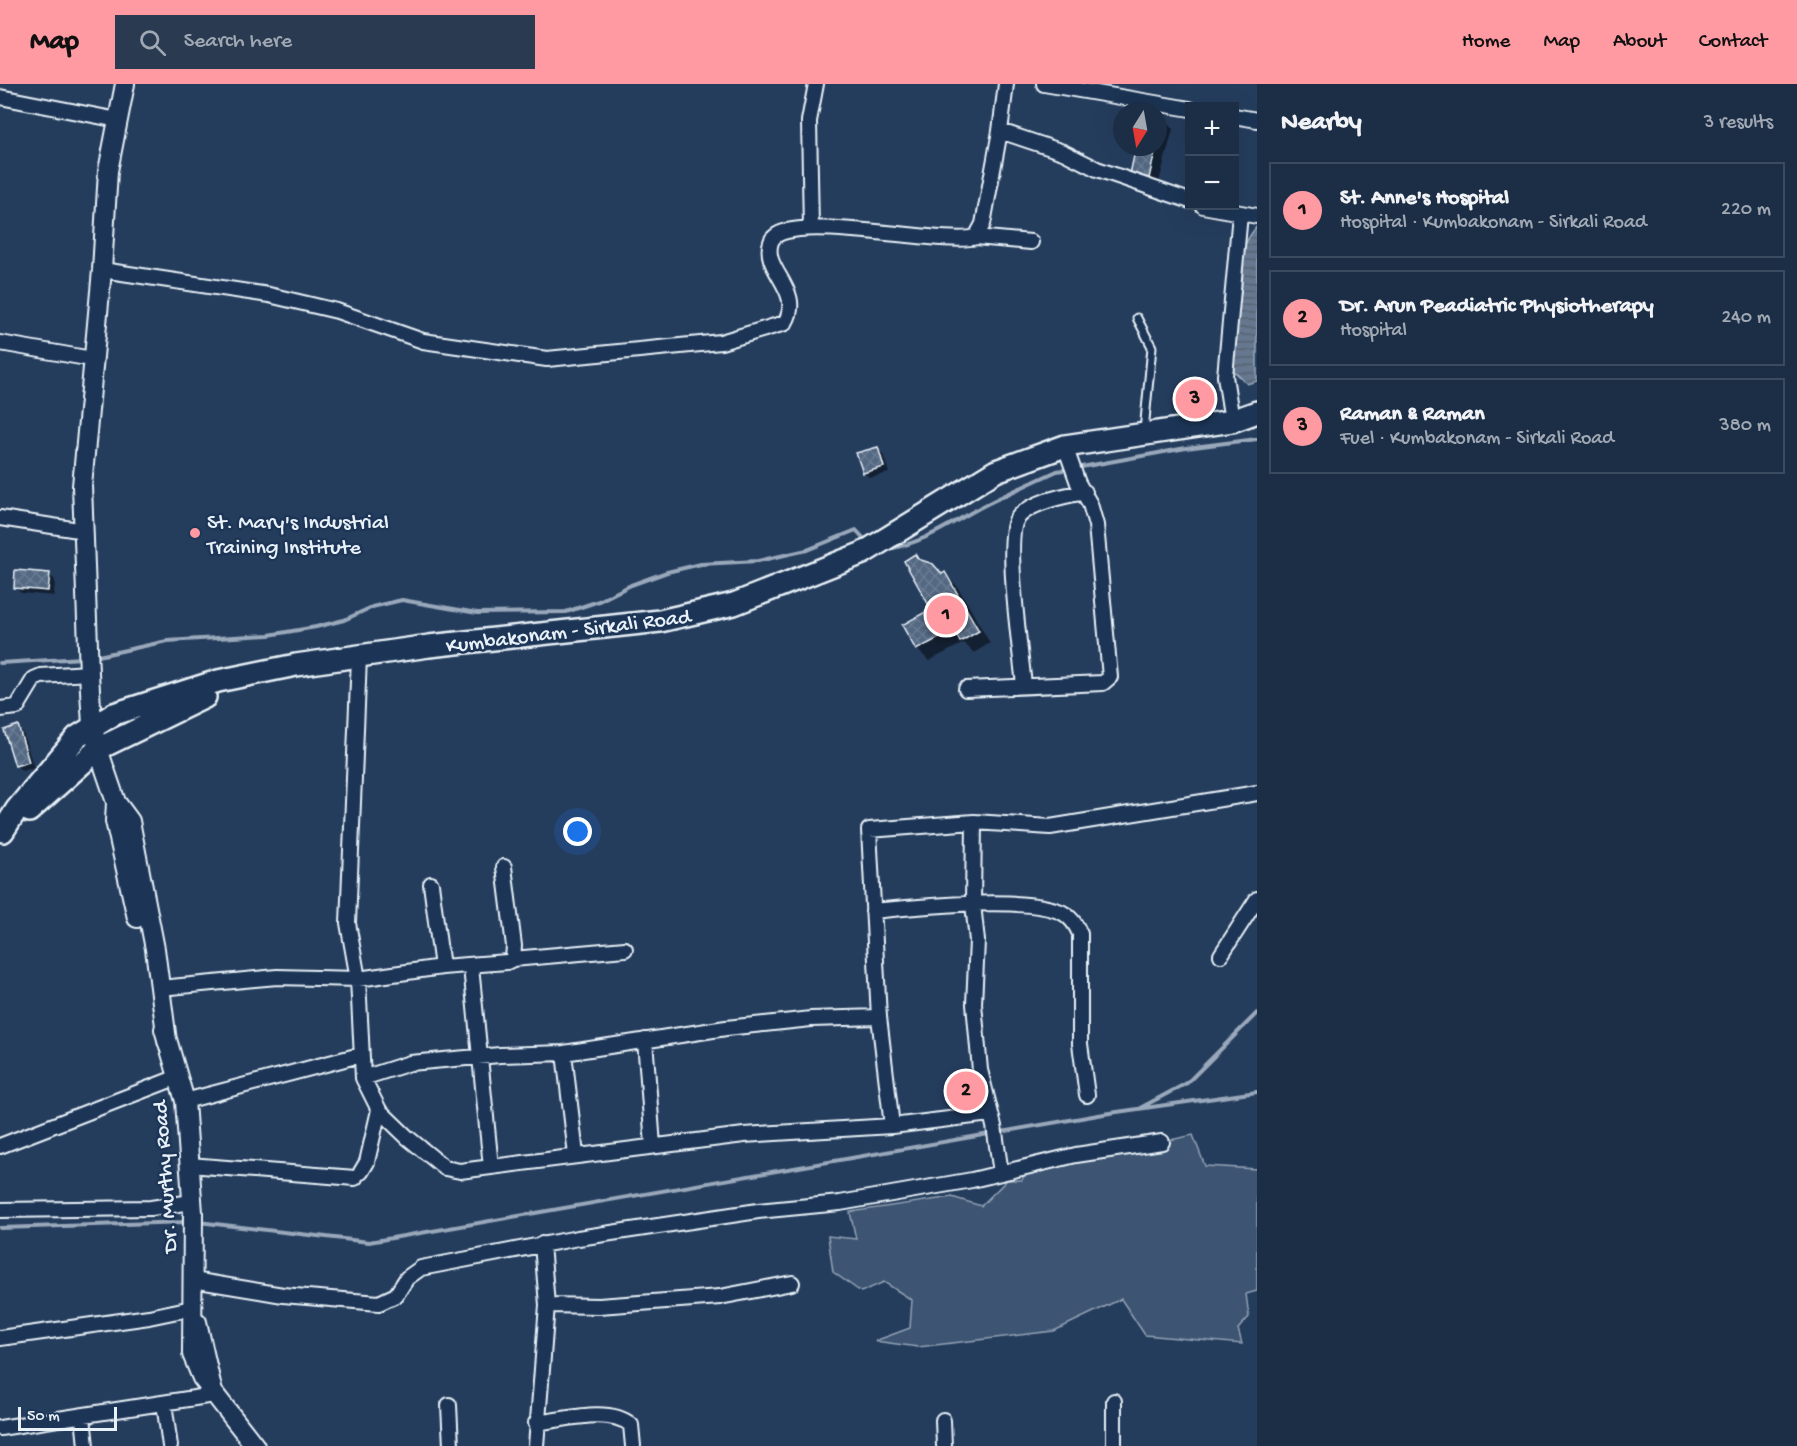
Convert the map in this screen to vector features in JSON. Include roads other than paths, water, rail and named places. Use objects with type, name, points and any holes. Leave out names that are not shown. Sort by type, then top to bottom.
[{"type":"main road","name":"Dr. Murthy Road","points":[[125,84],[108,171],[102,270],[82,486],[89,669],[92,725],[116,802],[129,821],[156,949],[167,1041]]},
{"type":"main road","name":"Kumbakonam - Sirkali Road","points":[[1,832],[17,809],[72,743],[92,725],[114,714],[218,681],[236,679],[296,664],[429,646],[660,621],[734,604],[871,548],[996,471],[1068,455],[1144,434],[1232,421],[1257,412]]},
{"type":"main road","name":"Kumbakonam - Sirkali Road","points":[[1,832],[24,817],[98,749],[222,689],[236,679]]},
{"type":"main road","name":"Dr. Murthy Road","points":[[116,802],[116,821],[152,987],[185,1101],[192,1208],[192,1310],[206,1355],[213,1392],[255,1446]]},
{"type":"street","points":[[811,228],[809,121],[816,84]]},
{"type":"street","points":[[976,237],[983,224],[1006,84]]},
{"type":"street","points":[[1044,84],[1185,108]]},
{"type":"street","points":[[0,97],[118,120]]},
{"type":"street","points":[[1239,117],[1257,120]]},
{"type":"street","points":[[1000,131],[1063,152],[1097,169],[1185,199]]},
{"type":"street","points":[[1222,210],[1257,216]]},
{"type":"street","points":[[1232,421],[1225,376],[1240,214]]},
{"type":"street","points":[[102,270],[269,295],[337,311],[423,340],[547,359],[721,342],[785,323],[791,313],[791,300],[770,253],[771,241],[778,233],[811,228],[901,233],[964,241],[976,237],[1031,242]]},
{"type":"street","points":[[0,343],[92,359]]},
{"type":"street","points":[[966,689],[1103,683],[1110,677],[1096,525],[1068,455]]},
{"type":"street","points":[[1023,685],[1011,534],[1015,522],[1022,513],[1081,488]]},
{"type":"street","points":[[0,518],[85,531]]},
{"type":"street","points":[[359,657],[348,913],[352,959],[358,979],[360,1055],[363,1078],[379,1110],[445,1168],[460,1170],[491,1167],[766,1133],[992,1120]]},
{"type":"street","points":[[0,709],[17,707],[34,679],[89,669]]},
{"type":"street","points":[[892,1126],[879,1017],[869,830],[974,822],[1050,827],[1257,793]]},
{"type":"street","points":[[974,822],[973,904],[977,941],[974,1004],[980,1070],[1001,1173]]},
{"type":"street","points":[[504,867],[513,959]]},
{"type":"street","points":[[431,884],[442,967]]},
{"type":"street","points":[[1221,955],[1257,899]]},
{"type":"street","points":[[873,911],[973,904],[1019,905],[1049,909],[1062,913],[1074,921],[1080,934],[1080,1044],[1087,1095]]},
{"type":"street","points":[[160,988],[277,977],[358,979],[442,967],[471,967],[513,959],[625,949]]},
{"type":"street","points":[[471,967],[478,1058],[491,1167]]},
{"type":"street","points":[[363,1078],[410,1063],[564,1053],[645,1040],[811,1019],[879,1017]]},
{"type":"street","points":[[645,1040],[653,1146]]},
{"type":"street","points":[[564,1053],[576,1155]]},
{"type":"street","points":[[185,1101],[360,1055]]},
{"type":"street","points":[[0,1146],[178,1077]]},
{"type":"street","points":[[189,1165],[358,1175],[367,1162],[379,1110]]},
{"type":"street","points":[[193,1280],[284,1295],[379,1303],[396,1295],[407,1278],[421,1268],[542,1244],[758,1211],[840,1203],[1001,1173],[1076,1155],[1162,1142]]},
{"type":"street","points":[[0,1210],[192,1208]]},
{"type":"street","points":[[536,1446],[547,1305],[542,1244]]},
{"type":"street","points":[[547,1305],[599,1306],[720,1297],[792,1283]]},
{"type":"street","points":[[0,1338],[192,1310]]},
{"type":"street","points":[[0,1428],[83,1417],[213,1392]]},
{"type":"street","points":[[1114,1401],[1114,1446]]},
{"type":"street","points":[[164,1403],[170,1446]]},
{"type":"street","points":[[449,1405],[451,1446]]},
{"type":"street","points":[[536,1423],[604,1416],[622,1418],[631,1425],[633,1446]]},
{"type":"street","points":[[83,1417],[86,1446]]},
{"type":"street","points":[[943,1420],[944,1446]]},
{"type":"lane","points":[[1137,318],[1152,347],[1144,434]]},
{"type":"waterway","points":[[1076,468],[1186,448],[1257,439]]},
{"type":"waterway","points":[[888,549],[926,537],[1012,492],[1057,471],[1069,469]]},
{"type":"waterway","points":[[94,657],[167,641],[269,635],[316,627],[344,620],[372,607],[402,600],[477,613],[566,612],[599,601],[631,585],[667,572],[701,564],[758,561],[807,550],[856,530],[868,543]]},
{"type":"waterway","points":[[0,663],[83,658]]},
{"type":"waterway","points":[[1142,1107],[1187,1083],[1257,1013]]},
{"type":"waterway","points":[[198,1222],[369,1242],[1110,1113],[1257,1092]]},
{"type":"waterway","points":[[0,1228],[187,1222]]},
{"type":"place","name":"Raman & Raman","points":[[1195,399]]},
{"type":"place","name":"St. Mary's Industrial Training Institute","points":[[195,533]]},
{"type":"place","name":"St. Anne's Hospital","points":[[946,615]]},
{"type":"place","name":"Dr. Arun Peadiatric Physiotherapy","points":[[966,1091]]}]
